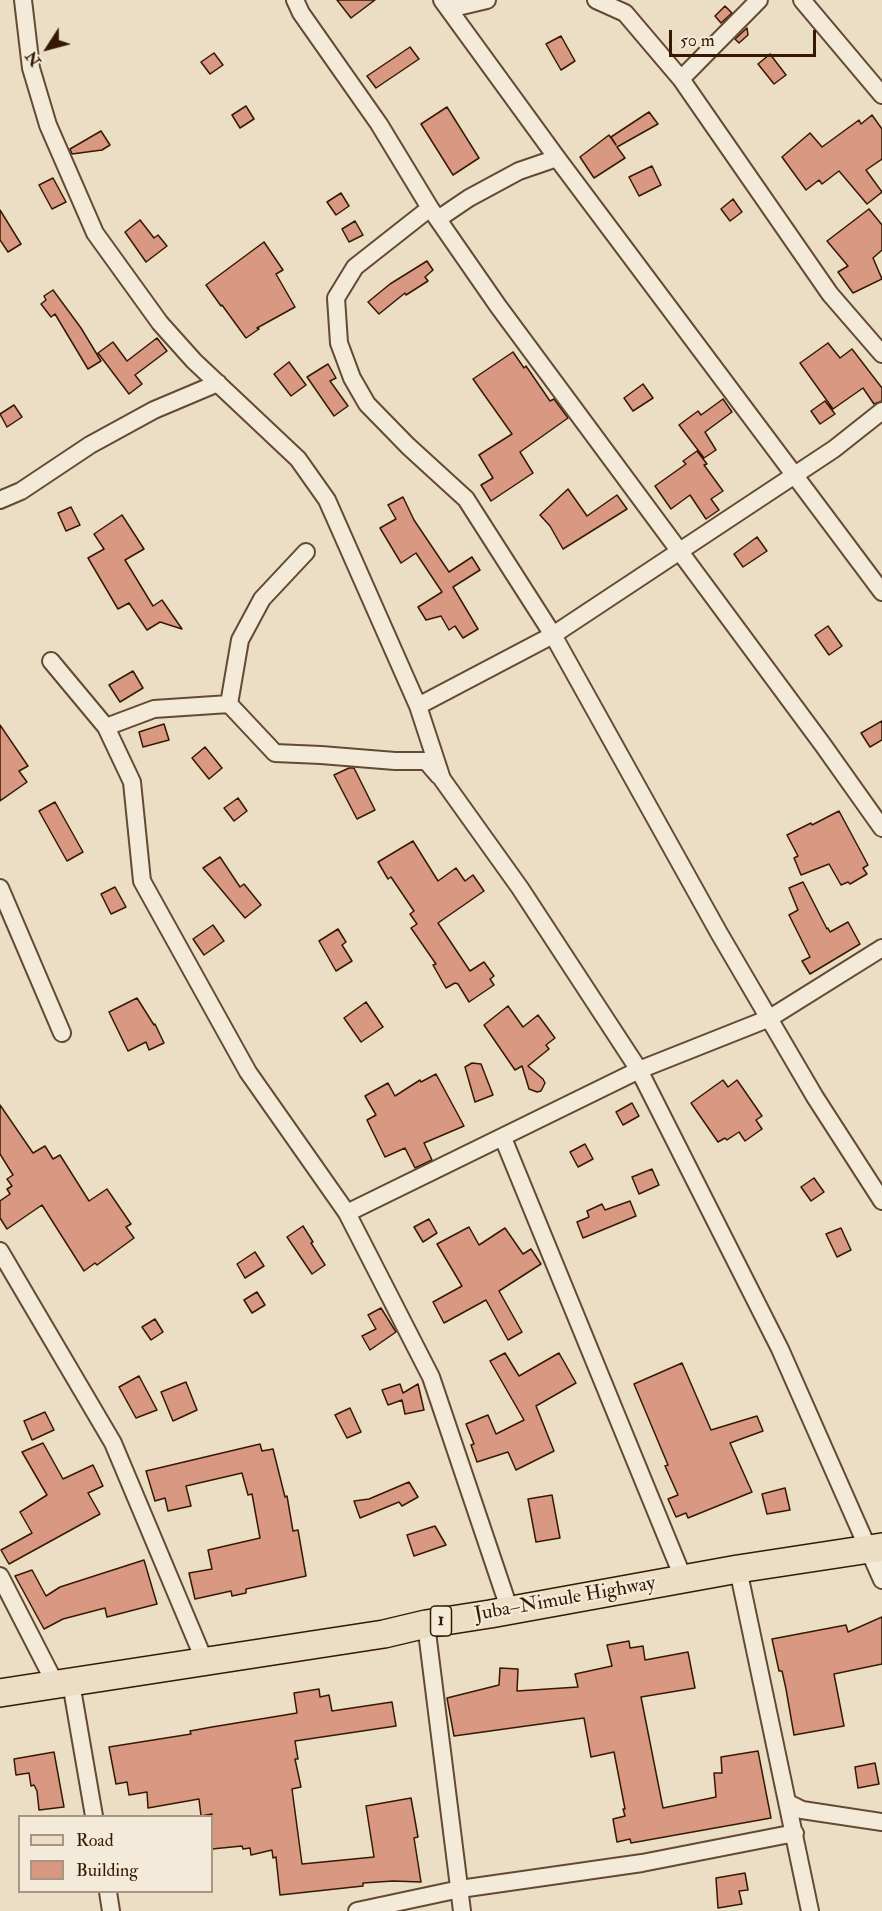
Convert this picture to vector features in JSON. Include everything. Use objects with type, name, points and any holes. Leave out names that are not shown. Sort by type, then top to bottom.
[{"type":"main road","name":"Juba–Nimule Highway","points":[[0,1693],[384,1634],[426,1624],[738,1569],[876,1549]]},
{"type":"street","points":[[22,0],[31,68],[48,125],[95,233],[160,323],[194,361],[298,459],[327,500],[418,706],[442,779]]},
{"type":"street","points":[[295,0],[301,13],[379,124],[434,213],[498,306],[882,828]]},
{"type":"street","points":[[487,0],[445,5],[882,592]]},
{"type":"street","points":[[596,0],[624,13],[681,79],[830,294],[882,354]]},
{"type":"street","points":[[681,79],[759,0]]},
{"type":"street","points":[[802,0],[882,95]]},
{"type":"street","points":[[557,158],[519,171],[470,198],[434,213],[355,267],[336,298],[339,343],[352,378],[367,404],[408,446],[466,498],[553,635],[719,933],[815,1097],[882,1201]]},
{"type":"street","points":[[0,500],[21,491],[90,445],[154,410],[218,383]]},
{"type":"street","points":[[418,706],[553,635],[834,449],[882,411]]},
{"type":"street","points":[[229,704],[240,640],[262,599],[306,552]]},
{"type":"street","points":[[51,661],[106,727],[132,782],[142,881],[248,1072],[347,1213],[430,1377],[510,1611]]},
{"type":"street","points":[[106,727],[153,709],[229,704]]},
{"type":"street","points":[[229,704],[275,753],[426,761],[442,779],[520,888],[639,1070],[780,1349],[876,1549],[882,1580]]},
{"type":"street","points":[[0,888],[62,1034]]},
{"type":"street","points":[[347,1213],[639,1070],[770,1018],[882,948]]},
{"type":"street","points":[[503,1138],[684,1580]]},
{"type":"street","points":[[0,1251],[113,1443],[205,1662]]},
{"type":"street","points":[[738,1569],[810,1911]]},
{"type":"street","points":[[0,1576],[63,1684],[94,1815]]},
{"type":"street","points":[[426,1624],[462,1911]]},
{"type":"street","points":[[788,1803],[802,1809],[882,1822]]},
{"type":"street","points":[[357,1911],[460,1889],[642,1863],[795,1833]]},
{"type":"street","points":[[108,1893],[111,1911]]},
{"type":"building","points":[[337,0],[375,0],[351,18]]},
{"type":"building","points":[[725,6],[732,13],[721,23],[715,16]]},
{"type":"building","points":[[747,28],[748,35],[739,43],[735,39]]},
{"type":"building","points":[[561,36],[575,61],[561,70],[546,44]]},
{"type":"building","points":[[410,47],[419,59],[376,88],[367,76]]},
{"type":"building","points":[[214,53],[223,65],[210,74],[201,62]]},
{"type":"building","points":[[770,54],[786,75],[774,84],[758,64]]},
{"type":"building","points":[[246,106],[254,119],[240,128],[232,115]]},
{"type":"building","points":[[447,107],[479,158],[453,175],[421,124]]},
{"type":"building","points":[[649,112],[658,124],[617,147],[625,158],[594,178],[580,157],[609,135],[616,145],[611,137]]},
{"type":"building","points":[[872,115],[882,129],[882,159],[866,170],[882,192],[867,204],[839,171],[822,184],[819,180],[806,190],[782,157],[810,133],[822,147],[859,120],[861,124]]},
{"type":"building","points":[[101,131],[110,145],[102,150],[72,154],[70,149]]},
{"type":"building","points":[[652,166],[661,185],[639,196],[629,177]]},
{"type":"building","points":[[53,178],[66,202],[52,209],[39,185]]},
{"type":"building","points":[[341,193],[349,206],[336,215],[327,202]]},
{"type":"building","points":[[733,199],[742,212],[730,221],[721,209]]},
{"type":"building","points":[[869,209],[882,225],[882,250],[873,258],[882,279],[853,293],[838,272],[848,266],[827,241]]},
{"type":"building","points":[[0,210],[21,244],[8,252],[0,240]]},
{"type":"building","points":[[140,220],[154,238],[158,235],[167,246],[146,262],[125,232]]},
{"type":"building","points":[[355,221],[363,235],[349,242],[342,229]]},
{"type":"building","points":[[264,242],[283,270],[276,274],[295,307],[257,328],[259,329],[246,338],[206,285]]},
{"type":"building","points":[[427,261],[433,270],[425,277],[428,281],[406,295],[405,293],[379,314],[368,302],[390,284]]},
{"type":"building","points":[[53,290],[81,328],[101,361],[88,369],[55,314],[51,317],[41,304],[46,300],[44,296]]},
{"type":"building","points":[[157,338],[167,351],[135,375],[142,384],[129,394],[98,353],[113,342],[127,361]]},
{"type":"building","points":[[828,343],[840,358],[852,349],[882,388],[882,401],[874,404],[863,388],[833,409],[800,363]]},
{"type":"building","points":[[513,352],[524,368],[526,366],[550,401],[554,399],[568,418],[520,452],[533,473],[491,501],[481,485],[493,478],[479,455],[512,434],[473,379]]},
{"type":"building","points":[[289,362],[306,385],[291,396],[274,374]]},
{"type":"building","points":[[328,364],[336,378],[330,381],[348,406],[334,416],[307,377]]},
{"type":"building","points":[[643,384],[653,398],[633,411],[624,398]]},
{"type":"building","points":[[723,399],[732,412],[705,432],[716,450],[704,458],[679,425],[698,411],[701,415]]},
{"type":"building","points":[[825,401],[835,414],[820,424],[811,411]]},
{"type":"building","points":[[14,405],[22,417],[7,427],[0,414]]},
{"type":"building","points":[[697,451],[723,491],[711,499],[719,510],[706,519],[690,495],[671,509],[655,486],[686,464],[683,461]]},
{"type":"building","points":[[568,489],[587,516],[617,495],[627,509],[563,549],[550,526],[540,515]]},
{"type":"building","points":[[403,497],[414,520],[449,572],[472,557],[480,570],[453,587],[478,629],[463,638],[455,626],[449,630],[441,616],[426,620],[418,607],[442,592],[416,553],[401,563],[380,528],[396,519],[388,505]]},
{"type":"building","points":[[71,507],[80,525],[66,531],[58,513]]},
{"type":"building","points":[[122,515],[144,549],[125,560],[153,606],[162,600],[182,629],[160,622],[147,630],[129,603],[118,609],[88,558],[104,549],[94,534]]},
{"type":"building","points":[[757,537],[767,551],[743,567],[734,554]]},
{"type":"building","points":[[828,626],[842,646],[829,655],[815,635]]},
{"type":"building","points":[[133,671],[143,688],[120,702],[109,685]]},
{"type":"building","points":[[882,721],[882,740],[870,747],[861,733]]},
{"type":"building","points":[[164,724],[169,740],[143,747],[139,732]]},
{"type":"building","points":[[0,725],[28,766],[19,771],[27,782],[0,801]]},
{"type":"building","points":[[205,747],[222,768],[209,779],[192,758]]},
{"type":"building","points":[[354,768],[375,810],[357,819],[334,775]]},
{"type":"building","points":[[238,798],[247,811],[234,821],[224,808]]},
{"type":"building","points":[[55,802],[83,852],[67,861],[39,811]]},
{"type":"building","points":[[839,811],[868,865],[863,868],[867,874],[850,884],[848,882],[841,885],[829,864],[801,875],[794,858],[798,856],[787,835]]},
{"type":"building","points":[[413,841],[438,881],[456,868],[465,881],[473,875],[484,891],[438,923],[470,971],[484,962],[494,976],[490,979],[494,985],[469,1002],[458,984],[455,983],[446,988],[433,965],[436,964],[411,928],[417,924],[410,914],[414,911],[391,877],[388,879],[378,862]]},
{"type":"building","points":[[220,857],[240,887],[244,884],[261,905],[245,918],[203,868]]},
{"type":"building","points":[[803,882],[827,929],[830,932],[848,922],[860,944],[810,974],[802,961],[810,957],[789,915],[798,910],[789,888]]},
{"type":"building","points":[[115,887],[126,907],[111,914],[101,894]]},
{"type":"building","points":[[213,925],[224,941],[204,955],[193,939]]},
{"type":"building","points":[[338,929],[346,942],[342,945],[352,961],[336,971],[319,941]]},
{"type":"building","points":[[137,998],[155,1024],[164,1043],[149,1050],[146,1042],[128,1051],[109,1012]]},
{"type":"building","points":[[366,1002],[383,1027],[361,1042],[344,1018]]},
{"type":"building","points":[[508,1006],[523,1027],[538,1015],[555,1038],[546,1045],[549,1049],[528,1066],[543,1079],[545,1083],[541,1091],[529,1089],[522,1066],[515,1070],[484,1025]]},
{"type":"building","points":[[472,1063],[481,1064],[493,1095],[475,1102],[465,1067]]},
{"type":"building","points":[[436,1074],[464,1126],[424,1143],[432,1160],[415,1168],[405,1148],[385,1157],[367,1120],[376,1115],[365,1096],[388,1083],[395,1096],[420,1080],[421,1082]]},
{"type":"building","points":[[723,1080],[728,1087],[737,1080],[762,1116],[756,1120],[762,1129],[745,1141],[739,1132],[727,1140],[725,1138],[718,1142],[691,1103]]},
{"type":"building","points":[[632,1103],[639,1116],[623,1125],[616,1112]]},
{"type":"building","points":[[0,1105],[33,1153],[45,1146],[53,1159],[60,1155],[89,1201],[107,1189],[131,1224],[126,1227],[134,1238],[97,1265],[95,1263],[84,1271],[42,1205],[7,1229],[0,1218],[0,1201],[10,1194],[7,1189],[12,1186],[7,1179],[13,1175],[0,1154]]},
{"type":"building","points":[[585,1144],[593,1159],[578,1167],[570,1152]]},
{"type":"building","points":[[652,1169],[659,1185],[639,1194],[632,1177]]},
{"type":"building","points":[[814,1178],[824,1192],[811,1201],[801,1187]]},
{"type":"building","points":[[630,1201],[636,1216],[583,1238],[577,1222],[589,1217],[587,1211],[602,1204],[605,1210]]},
{"type":"building","points":[[429,1219],[437,1233],[423,1242],[414,1227]]},
{"type":"building","points":[[303,1226],[325,1265],[312,1274],[287,1237]]},
{"type":"building","points":[[469,1227],[479,1245],[505,1228],[523,1254],[531,1249],[541,1264],[499,1291],[522,1332],[508,1340],[486,1300],[444,1323],[433,1302],[462,1286],[437,1244]]},
{"type":"building","points":[[841,1228],[851,1250],[837,1257],[826,1234]]},
{"type":"building","points":[[255,1252],[264,1266],[245,1278],[237,1264]]},
{"type":"building","points":[[257,1292],[265,1305],[252,1313],[244,1300]]},
{"type":"building","points":[[381,1308],[396,1332],[370,1350],[362,1336],[376,1329],[368,1315]]},
{"type":"building","points":[[155,1319],[163,1332],[151,1340],[142,1327]]},
{"type":"building","points":[[505,1353],[519,1376],[559,1353],[576,1383],[536,1406],[554,1451],[516,1470],[508,1452],[477,1462],[471,1445],[474,1444],[466,1424],[488,1415],[496,1434],[524,1420],[490,1361]]},
{"type":"building","points":[[682,1363],[711,1430],[757,1416],[763,1431],[730,1443],[752,1492],[688,1518],[686,1513],[676,1517],[668,1499],[678,1495],[634,1384]]},
{"type":"building","points":[[139,1376],[157,1410],[136,1418],[119,1387]]},
{"type":"building","points":[[186,1382],[197,1410],[173,1421],[161,1392]]},
{"type":"building","points":[[400,1384],[403,1393],[418,1384],[424,1410],[405,1414],[402,1400],[388,1405],[382,1390]]},
{"type":"building","points":[[350,1408],[361,1432],[347,1438],[335,1415]]},
{"type":"building","points":[[45,1412],[54,1430],[32,1440],[24,1421]]},
{"type":"building","points":[[43,1443],[63,1479],[93,1465],[103,1486],[88,1493],[100,1514],[9,1564],[1,1550],[32,1533],[20,1512],[47,1495],[22,1452]]},
{"type":"building","points":[[260,1444],[262,1451],[273,1449],[285,1497],[287,1496],[293,1531],[298,1530],[306,1576],[246,1589],[246,1593],[232,1596],[231,1591],[195,1599],[189,1573],[212,1569],[208,1550],[260,1538],[252,1494],[248,1495],[242,1473],[186,1486],[191,1506],[168,1511],[165,1498],[155,1501],[146,1471]]},
{"type":"building","points":[[409,1482],[418,1497],[402,1506],[399,1502],[360,1518],[354,1501],[369,1499]]},
{"type":"building","points":[[785,1488],[790,1510],[767,1514],[762,1494]]},
{"type":"building","points":[[552,1495],[560,1538],[536,1542],[528,1499]]},
{"type":"building","points":[[435,1526],[446,1545],[414,1556],[407,1535]]},
{"type":"building","points":[[144,1560],[157,1604],[107,1617],[105,1608],[63,1619],[44,1629],[15,1576],[32,1570],[46,1596],[60,1587]]},
{"type":"building","points":[[882,1617],[882,1664],[834,1674],[844,1726],[794,1735],[782,1671],[779,1671],[772,1639],[846,1625],[848,1632]]},
{"type":"building","points":[[629,1641],[630,1648],[643,1646],[645,1660],[688,1652],[695,1688],[641,1697],[663,1808],[716,1797],[714,1773],[722,1773],[721,1757],[758,1751],[771,1818],[631,1843],[630,1839],[617,1842],[613,1819],[625,1816],[623,1809],[625,1809],[614,1752],[591,1757],[584,1718],[454,1736],[447,1698],[499,1685],[500,1668],[518,1669],[517,1691],[578,1687],[575,1674],[612,1666],[607,1645]]},
{"type":"building","points":[[319,1689],[320,1697],[329,1695],[332,1711],[392,1702],[396,1726],[295,1741],[298,1759],[295,1759],[301,1787],[292,1789],[302,1864],[374,1857],[366,1806],[411,1798],[418,1837],[414,1838],[421,1882],[363,1883],[363,1886],[280,1895],[276,1857],[273,1858],[272,1850],[251,1855],[250,1848],[243,1849],[242,1846],[213,1849],[213,1815],[201,1815],[199,1799],[148,1808],[147,1792],[129,1795],[127,1782],[116,1784],[109,1747],[191,1734],[190,1731],[297,1713],[294,1693]]},
{"type":"building","points":[[54,1752],[64,1807],[39,1810],[37,1791],[34,1785],[31,1786],[29,1773],[16,1775],[14,1759]]},
{"type":"building","points":[[875,1763],[879,1784],[858,1788],[855,1767]]},
{"type":"building","points":[[745,1873],[748,1890],[739,1891],[742,1904],[718,1908],[716,1878]]}]
